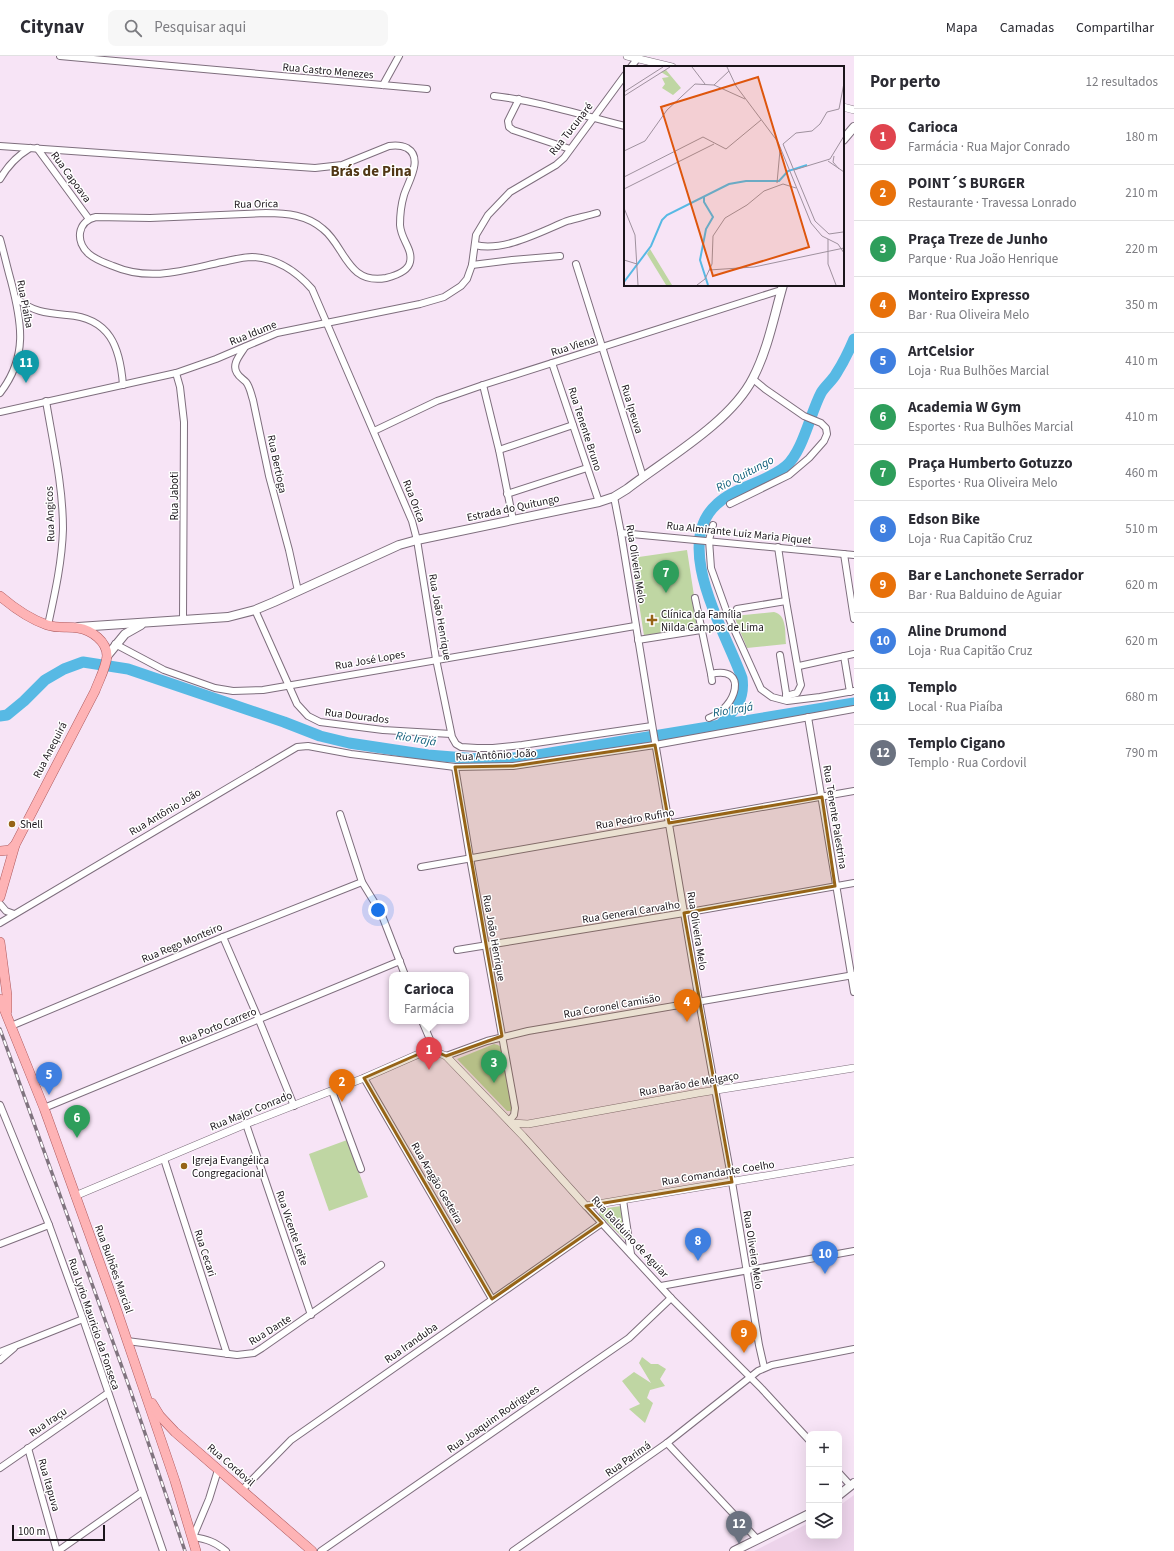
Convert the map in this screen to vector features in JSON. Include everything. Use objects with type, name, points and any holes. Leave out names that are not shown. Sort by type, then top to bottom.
[{"type":"main road","points":[[844,139],[854,127]]},
{"type":"main road","name":"Estrada do Quitungo","points":[[0,596],[11,606],[33,619],[48,625],[66,628],[228,616],[255,610],[398,545],[599,502],[614,497],[715,424],[739,399],[753,379],[766,345],[782,287]]},
{"type":"main road","name":"Estrada do Quitungo","points":[[106,658],[115,644],[132,629],[150,622]]},
{"type":"main road","points":[[77,627],[86,630],[98,638],[105,648],[106,658]]},
{"type":"main road","name":"Rua Anequirá","points":[[0,897],[15,845],[57,766],[94,691],[106,658]]},
{"type":"main road","points":[[0,851],[10,850],[15,845]]},
{"type":"main road","points":[[0,942],[7,995],[7,1016]]},
{"type":"main road","name":"Rua Bulhões Marcial","points":[[0,999],[44,1108],[144,1388],[193,1537],[196,1551]]},
{"type":"main road","name":"Rua Cordovil","points":[[144,1388],[160,1416],[174,1432],[312,1551]]},
{"type":"main road","points":[[161,1442],[167,1435],[174,1432]]},
{"type":"main road","points":[[842,1493],[852,1485]]},
{"type":"main road","points":[[734,1551],[806,1515]]},
{"type":"street","name":"Rua Castro Menezes","points":[[60,56],[426,89]]},
{"type":"street","points":[[383,85],[399,56]]},
{"type":"street","points":[[627,56],[668,66]]},
{"type":"street","name":"Rua Tucunaré","points":[[476,236],[488,215],[510,192],[556,165],[570,149],[624,76]]},
{"type":"street","points":[[494,96],[519,99],[624,126]]},
{"type":"street","points":[[519,99],[508,121],[509,127],[512,130],[570,149]]},
{"type":"street","points":[[844,107],[854,110]]},
{"type":"street","name":"Rua Orica","points":[[0,146],[315,168],[342,165],[389,146],[396,145],[409,149],[415,159],[414,167],[401,205],[400,217],[402,237],[410,250],[410,264],[407,269],[399,274],[385,278],[373,278],[363,275],[352,268],[344,259],[336,242],[324,229],[312,221],[298,215],[266,212],[150,218],[105,217],[89,219],[84,223],[80,231],[79,240],[82,247],[89,254],[99,260],[119,269],[136,274],[154,275],[174,273],[252,257],[279,263],[302,278],[312,289],[327,322],[412,521],[417,540]]},
{"type":"street","points":[[0,179],[8,165],[17,156],[34,148]]},
{"type":"street","name":"Rua Capoava","points":[[34,148],[89,219]]},
{"type":"street","points":[[475,245],[497,247],[569,221],[597,213]]},
{"type":"street","name":"Rua Idume","points":[[0,412],[176,373],[216,359],[277,333],[420,304],[444,297],[461,286],[467,278],[472,265],[476,236]]},
{"type":"street","name":"Rua Piaíba","points":[[0,239],[16,298],[21,334],[19,355],[15,368],[7,384],[0,393]]},
{"type":"street","points":[[472,265],[560,256]]},
{"type":"street","name":"Rua Ipeuva","points":[[576,264],[643,477]]},
{"type":"street","name":"Rua Viena","points":[[374,432],[437,401],[602,348],[782,287]]},
{"type":"street","points":[[16,298],[23,304],[41,312],[53,315],[80,317],[94,322],[105,330],[113,341],[119,354],[123,385]]},
{"type":"street","name":"Rua Bertioga","points":[[245,346],[236,361],[235,367],[237,373],[246,382],[253,400],[269,476],[289,550],[298,591]]},
{"type":"street","name":"Rua Tenente Bruno","points":[[552,363],[599,502]]},
{"type":"street","name":"Rua Jaboti","points":[[176,373],[180,387],[184,422],[183,620]]},
{"type":"street","points":[[730,504],[789,475],[796,470],[810,458],[824,441],[827,434],[826,428],[821,423],[804,416],[753,379]]},
{"type":"street","points":[[483,385],[514,520]]},
{"type":"street","name":"Rua Angicos","points":[[46,402],[62,502],[59,575],[48,625]]},
{"type":"street","points":[[499,450],[573,425]]},
{"type":"street","points":[[507,494],[587,468]]},
{"type":"street","name":"Rua Oliveira Melo","points":[[614,497],[622,533],[635,626],[698,1001],[732,1182],[746,1270],[764,1367]]},
{"type":"street","points":[[714,525],[706,540],[713,576],[757,683],[765,694],[772,697],[786,699],[820,697],[852,691],[844,656]]},
{"type":"street","name":"Rua Almirante Luiz Maria Piquet","points":[[622,533],[854,555]]},
{"type":"street","name":"Rua João Henrique","points":[[417,540],[436,659],[451,734],[456,744]]},
{"type":"street","points":[[778,547],[801,685],[799,690],[794,695],[786,699]]},
{"type":"street","points":[[844,554],[854,619]]},
{"type":"street","points":[[695,598],[712,681]]},
{"type":"street","points":[[737,609],[786,602]]},
{"type":"street","name":"Rua Dourados","points":[[255,610],[297,704],[308,716],[320,722],[383,730],[451,734]]},
{"type":"street","name":"Rua José Lopes","points":[[115,644],[164,670],[224,690],[244,692],[635,626]]},
{"type":"street","points":[[638,640],[701,630]]},
{"type":"street","points":[[799,666],[854,654]]},
{"type":"street","points":[[780,655],[786,699]]},
{"type":"street","points":[[710,718],[716,716],[728,706],[733,698],[736,684],[728,675],[721,673],[711,674]]},
{"type":"street","name":"Rua Antônio João","points":[[0,923],[292,749],[302,746],[351,754],[455,767],[513,766],[655,744],[854,709]]},
{"type":"street","name":"Rua Tenente Palestrina","points":[[808,717],[822,797],[835,886],[853,976],[854,992]]},
{"type":"street","name":"Rua Antônio João","points":[[456,744],[461,747],[476,748],[522,745],[652,728]]},
{"type":"street","name":"Rua João Henrique","points":[[455,767],[485,945],[515,1108],[514,1113]]},
{"type":"street","name":"Rua Pedro Rufino","points":[[420,867],[854,791]]},
{"type":"street","points":[[340,814],[362,882],[382,913],[404,972]]},
{"type":"street","name":"Rua Rego Monteiro","points":[[11,1026],[223,937],[362,882]]},
{"type":"street","name":"Rua General Carvalho","points":[[457,950],[684,913],[854,883]]},
{"type":"street","points":[[0,904],[6,911],[14,914]]},
{"type":"street","points":[[223,937],[294,1106]]},
{"type":"street","name":"Rua Porto Carrero","points":[[44,1108],[400,961]]},
{"type":"street","name":"Rua Coronel Camisão","points":[[446,1056],[502,1036],[698,1001],[853,976]]},
{"type":"street","points":[[423,1024],[435,1051]]},
{"type":"street","name":"Rua Major Conrado","points":[[75,1196],[246,1124],[364,1078],[421,1053],[435,1051]]},
{"type":"street","name":"Rua Balduino de Aguiar","points":[[435,1051],[446,1056],[510,1122],[671,1298],[750,1377],[806,1437]]},
{"type":"street","name":"Rua Barão de Melgaço","points":[[510,1122],[527,1124],[715,1090],[854,1068]]},
{"type":"street","name":"Rua Aragão Gesteira","points":[[364,1078],[492,1299]]},
{"type":"street","points":[[332,1090],[360,1169]]},
{"type":"street","name":"Rua Lyrio Mauricio da Fonseca","points":[[0,1105],[49,1225],[163,1551]]},
{"type":"street","points":[[510,1122],[514,1113]]},
{"type":"street","points":[[514,1113],[519,1121],[527,1124],[523,1136]]},
{"type":"street","name":"Rua Vicente Leite","points":[[246,1124],[311,1315]]},
{"type":"street","name":"Rua Cecari","points":[[164,1159],[226,1354]]},
{"type":"street","name":"Rua Comandante Coelho","points":[[586,1206],[854,1161]]},
{"type":"street","points":[[623,1200],[631,1254]]},
{"type":"street","name":"Rua Iranduba","points":[[242,1490],[291,1440],[602,1223]]},
{"type":"street","points":[[0,1244],[49,1225]]},
{"type":"street","points":[[660,1286],[854,1251]]},
{"type":"street","name":"Rua Dante","points":[[127,1341],[226,1354],[245,1355],[254,1353],[311,1315],[381,1265]]},
{"type":"street","name":"Rua Joaquim Rodrigues","points":[[321,1551],[629,1338],[671,1298]]},
{"type":"street","points":[[0,1352],[83,1319]]},
{"type":"street","points":[[0,1360],[17,1346]]},
{"type":"street","points":[[764,1367],[854,1349]]},
{"type":"street","name":"Rua Parimá","points":[[513,1551],[667,1443],[764,1367]]},
{"type":"street","name":"Rua Iraçu","points":[[0,1468],[108,1393]]},
{"type":"street","points":[[667,1443],[757,1539]]},
{"type":"street","name":"Rua Itapuva","points":[[28,1448],[57,1551]]},
{"type":"street","points":[[218,1470],[209,1499],[193,1537],[207,1539],[218,1544],[226,1551]]},
{"type":"street","points":[[842,1476],[852,1485]]},
{"type":"street","points":[[57,1551],[142,1492]]},
{"type":"highlighted area","points":[[655,745],[669,823],[822,797],[835,886],[684,913],[732,1182],[586,1206],[602,1223],[492,1299],[364,1078],[421,1053],[435,1051],[446,1056],[502,1036],[455,767],[513,766]]},
{"type":"shaded area","points":[[854,1495],[854,1551],[754,1551],[806,1525],[806,1539],[842,1539],[842,1504]]},
{"type":"green space","points":[[687,550],[699,628],[644,636],[632,558]]},
{"type":"green space","points":[[774,612],[783,620],[786,644],[747,648],[734,616]]},
{"type":"green space","points":[[494,1044],[502,1048],[514,1107],[511,1111],[507,1111],[457,1059]]},
{"type":"green space","points":[[347,1140],[368,1197],[329,1211],[309,1154]]},
{"type":"green space","points":[[621,1206],[628,1243],[599,1214],[600,1209]]},
{"type":"green space","points":[[642,1357],[651,1364],[658,1364],[666,1369],[660,1379],[665,1386],[650,1390],[647,1398],[653,1403],[645,1423],[629,1409],[640,1404],[622,1381],[634,1372],[651,1383],[639,1363]]},
{"type":"waterway","name":"Rio Quitungo","points":[[720,725],[738,704],[743,686],[742,678],[706,589],[700,565],[699,542],[704,521],[717,504],[725,498],[778,472],[792,459],[802,442],[821,393],[839,370],[854,339]]},
{"type":"waterway","name":"Rio Irajá","points":[[0,716],[7,715],[24,701],[45,680],[64,669],[83,662],[128,669],[284,722],[320,736],[349,743],[428,755],[493,760],[532,756],[854,703]]},
{"type":"railway","points":[[0,1029],[131,1392],[185,1551]]},
{"type":"place","name":"Templo","points":[[26,383]]},
{"type":"place","name":"Praça Humberto Gotuzzo","points":[[666,593]]},
{"type":"place","name":"Clínica da Família Nilda Campos de Lima","points":[[652,620]]},
{"type":"place","name":"Shell","points":[[12,824]]},
{"type":"place","name":"Monteiro Expresso","points":[[687,1022]]},
{"type":"place","name":"Carioca","points":[[429,1070]]},
{"type":"place","name":"Praça Treze de Junho","points":[[494,1083]]},
{"type":"place","name":"ArtCelsior","points":[[49,1095]]},
{"type":"place","name":"POINT´S BURGER","points":[[342,1102]]},
{"type":"place","name":"Academia W Gym","points":[[77,1138]]},
{"type":"place","name":"Igreja Evangélica Congregacional","points":[[184,1166]]},
{"type":"place","name":"Edson Bike","points":[[698,1261]]},
{"type":"place","name":"Aline Drumond","points":[[825,1274]]},
{"type":"place","name":"Bar e Lanchonete Serrador","points":[[744,1353]]},
{"type":"place","name":"Templo Cigano","points":[[739,1544]]},
{"type":"district","name":"Brás de Pina","points":[[371,171]]}]
